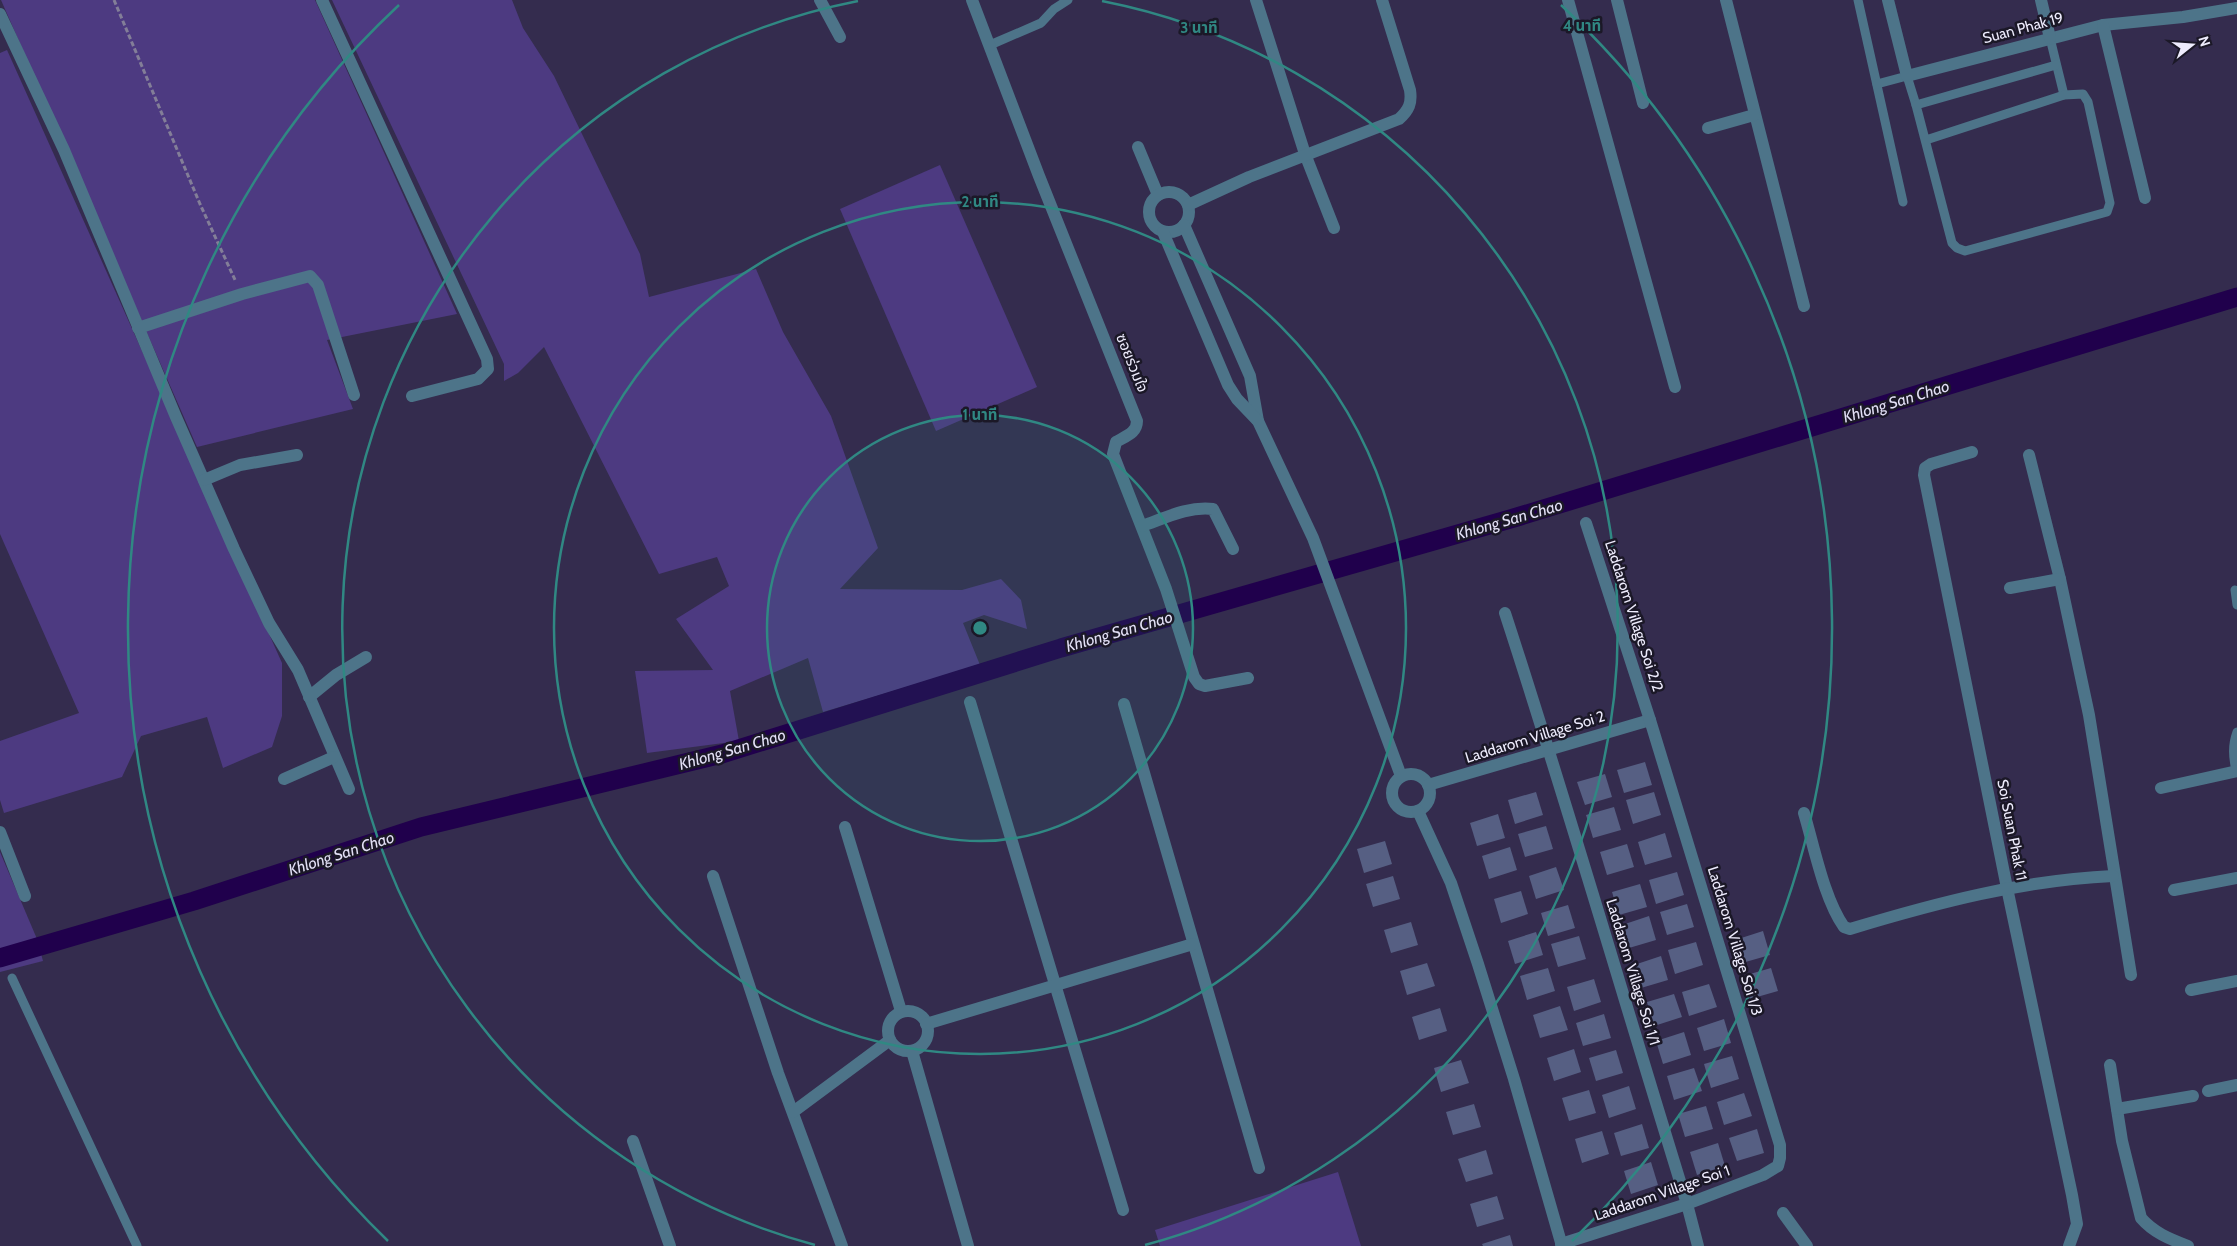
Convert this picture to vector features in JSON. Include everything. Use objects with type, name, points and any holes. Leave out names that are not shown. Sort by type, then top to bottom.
[{"type":"street","points":[[322,0],[487,358],[488,369],[478,378],[412,396]]},
{"type":"street","points":[[820,0],[840,38]]},
{"type":"street","name":"ซอยร่วมใจ","points":[[972,0],[1039,176],[1138,420],[1134,431],[1116,442],[1113,454],[1166,589],[1194,676],[1199,684],[1205,686],[1248,678]]},
{"type":"street","points":[[1256,0],[1305,154],[1334,228]]},
{"type":"street","points":[[1188,205],[1305,154],[1399,118],[1409,109],[1411,100],[1410,90],[1382,0]]},
{"type":"street","points":[[1568,0],[1675,387]]},
{"type":"street","points":[[1617,0],[1643,103]]},
{"type":"street","points":[[1726,0],[1804,306]]},
{"type":"street","points":[[1888,0],[1907,76]]},
{"type":"street","points":[[2041,0],[2050,38]]},
{"type":"street","name":"Suan Phak 19","points":[[1907,76],[2103,25],[2183,17],[2237,8]]},
{"type":"street","points":[[0,14],[64,150],[204,480],[269,623],[292,657],[348,789]]},
{"type":"street","points":[[2103,25],[2145,198]]},
{"type":"street","points":[[1708,128],[1754,115]]},
{"type":"street","points":[[1138,148],[1158,195]]},
{"type":"street","points":[[1163,232],[1173,232],[1184,225],[1189,215],[1188,205],[1179,194],[1172,192],[1158,195],[1152,200],[1149,216],[1152,223],[1163,232],[1228,385],[1237,399],[1258,421]]},
{"type":"street","points":[[1184,225],[1250,376],[1258,421],[1313,538],[1332,592],[1347,625],[1401,776]]},
{"type":"street","points":[[138,328],[242,294],[304,277],[314,278],[318,285],[354,395]]},
{"type":"street","name":"Soi Suan Phak 11","points":[[1972,452],[1931,464],[1925,468],[1924,475],[2007,888],[2072,1195],[2077,1224],[2069,1246]]},
{"type":"street","points":[[204,480],[240,465],[297,455]]},
{"type":"street","points":[[2030,455],[2060,578],[2089,715],[2130,975]]},
{"type":"street","points":[[1142,526],[1188,510],[1213,509],[1233,549]]},
{"type":"street","name":"Laddarom Village Soi 2/2","points":[[1586,523],[1650,720]]},
{"type":"street","points":[[2010,588],[2060,578]]},
{"type":"street","name":"Laddarom Village Soi 1/1","points":[[1505,613],[1549,748],[1608,950],[1687,1204],[1698,1246]]},
{"type":"street","points":[[309,697],[336,675],[366,657]]},
{"type":"street","points":[[970,702],[1123,1210]]},
{"type":"street","points":[[1124,704],[1259,1168]]},
{"type":"street","name":"Laddarom Village Soi 2","points":[[1428,786],[1549,748],[1650,720]]},
{"type":"street","name":"Laddarom Village Soi 1/3","points":[[1650,720],[1780,1145],[1778,1166],[1772,1171]]},
{"type":"street","points":[[284,780],[334,757]]},
{"type":"street","points":[[2161,788],[2237,771]]},
{"type":"street","points":[[1417,775],[1430,789],[1429,802],[1418,811],[1410,813],[1402,811],[1392,798],[1395,782],[1401,776],[1417,775]]},
{"type":"street","points":[[1418,811],[1451,883],[1478,964],[1514,1079],[1561,1245]]},
{"type":"street","points":[[1804,813],[1830,898],[1844,927],[1850,929],[1970,895],[2007,888],[2113,876]]},
{"type":"street","points":[[845,827],[901,1011]]},
{"type":"street","points":[[0,832],[25,896]]},
{"type":"street","points":[[713,876],[778,1073],[842,1246]]},
{"type":"street","points":[[2174,890],[2237,878]]},
{"type":"street","points":[[926,1024],[1193,944]]},
{"type":"street","points":[[2191,990],[2237,981]]},
{"type":"street","points":[[901,1011],[916,1012],[926,1024],[927,1035],[925,1041],[912,1051],[899,1049],[890,1040],[888,1033],[890,1020],[901,1011]]},
{"type":"street","points":[[793,1112],[890,1040]]},
{"type":"street","points":[[912,1051],[968,1246]]},
{"type":"street","points":[[2110,1065],[2117,1109],[2141,1218],[2149,1228],[2188,1246]]},
{"type":"street","points":[[2208,1091],[2237,1085]]},
{"type":"street","points":[[2117,1109],[2193,1096]]},
{"type":"street","points":[[633,1141],[670,1246]]},
{"type":"street","name":"Laddarom Village Soi 1","points":[[1561,1245],[1687,1204],[1772,1171]]},
{"type":"street","points":[[1783,1213],[1808,1246]]},
{"type":"lane","points":[[990,45],[1041,23],[1054,9],[1068,0]]},
{"type":"lane","points":[[1858,0],[1903,202]]},
{"type":"lane","points":[[2050,38],[2064,95]]},
{"type":"lane","points":[[1916,105],[2056,65]]},
{"type":"lane","points":[[1878,84],[1907,76],[1926,140],[1952,243],[1957,248],[1965,251],[2100,216],[2107,212],[2110,203],[2088,102],[2082,94],[2064,95],[1926,140]]},
{"type":"lane","points":[[2235,590],[2237,605]]},
{"type":"lane","points":[[2237,732],[2233,743],[2233,755],[2237,771]]},
{"type":"lane","points":[[12,978],[137,1246]]},
{"type":"path","points":[[114,0],[200,204],[242,294]]},
{"type":"shaded area","points":[[1,0],[315,0],[457,314],[327,340],[353,409],[197,447]]},
{"type":"shaded area","points":[[332,0],[512,0],[523,28],[554,76],[640,254],[649,297],[756,269],[783,332],[831,416],[878,548],[840,589],[962,590],[1001,579],[1021,600],[1027,629],[984,615],[963,623],[980,665],[823,712],[808,658],[730,691],[739,741],[647,753],[635,671],[713,670],[676,619],[729,586],[717,557],[659,574],[544,347],[518,373],[504,381],[504,364]]},
{"type":"shaded area","points":[[7,50],[282,663],[282,716],[272,747],[223,768],[207,717],[141,736],[122,777],[4,813],[0,800],[0,741],[79,713],[0,534],[0,53]]},
{"type":"shaded area","points":[[940,165],[1037,387],[936,431],[840,209]]},
{"type":"shaded area","points":[[0,852],[37,939],[43,961],[0,972]]},
{"type":"shaded area","points":[[1338,1172],[1361,1246],[1160,1246],[1155,1230]]},
{"type":"building","points":[[1645,762],[1652,785],[1624,793],[1617,770]]},
{"type":"building","points":[[1605,774],[1612,797],[1585,805],[1577,782]]},
{"type":"building","points":[[1536,792],[1543,815],[1515,824],[1508,800]]},
{"type":"building","points":[[1654,792],[1661,815],[1633,824],[1626,800]]},
{"type":"building","points":[[1614,807],[1621,830],[1593,838],[1586,815]]},
{"type":"building","points":[[1498,814],[1505,838],[1477,846],[1470,823]]},
{"type":"building","points":[[1546,826],[1553,849],[1525,857],[1518,834]]},
{"type":"building","points":[[1665,833],[1672,857],[1645,865],[1638,842]]},
{"type":"building","points":[[1385,841],[1392,864],[1364,873],[1357,849]]},
{"type":"building","points":[[1627,844],[1634,867],[1607,875],[1600,852]]},
{"type":"building","points":[[1510,847],[1517,870],[1489,879],[1482,856]]},
{"type":"building","points":[[1556,867],[1564,890],[1536,899],[1529,876]]},
{"type":"building","points":[[1677,872],[1684,895],[1656,904],[1649,880]]},
{"type":"building","points":[[1393,876],[1400,899],[1373,907],[1366,884]]},
{"type":"building","points":[[1640,884],[1647,907],[1619,915],[1612,892]]},
{"type":"building","points":[[1521,891],[1528,914],[1501,923],[1494,899]]},
{"type":"building","points":[[1687,904],[1694,927],[1667,935],[1660,912]]},
{"type":"building","points":[[1568,905],[1575,928],[1548,936],[1541,913]]},
{"type":"building","points":[[1649,916],[1656,940],[1629,948],[1622,925]]},
{"type":"building","points":[[1411,922],[1418,945],[1391,953],[1384,930]]},
{"type":"building","points":[[1763,931],[1770,955],[1742,963],[1735,940]]},
{"type":"building","points":[[1536,932],[1543,955],[1515,964],[1508,941]]},
{"type":"building","points":[[1579,936],[1586,959],[1558,967],[1551,944]]},
{"type":"building","points":[[1696,942],[1703,965],[1675,974],[1668,950]]},
{"type":"building","points":[[1661,956],[1668,980],[1641,988],[1634,965]]},
{"type":"building","points":[[1427,963],[1435,986],[1407,995],[1400,971]]},
{"type":"building","points":[[1548,968],[1555,991],[1527,1000],[1520,976]]},
{"type":"building","points":[[1771,968],[1778,991],[1750,999],[1743,976]]},
{"type":"building","points":[[1594,979],[1601,1002],[1574,1011],[1567,987]]},
{"type":"building","points":[[1709,984],[1717,1007],[1689,1016],[1682,992]]},
{"type":"building","points":[[1674,994],[1682,1017],[1654,1026],[1647,1002]]},
{"type":"building","points":[[1560,1006],[1568,1030],[1540,1038],[1533,1015]]},
{"type":"building","points":[[1440,1008],[1447,1031],[1419,1040],[1412,1017]]},
{"type":"building","points":[[1604,1014],[1611,1038],[1583,1046],[1576,1023]]},
{"type":"building","points":[[1724,1019],[1731,1043],[1704,1051],[1697,1028]]},
{"type":"building","points":[[1684,1032],[1691,1055],[1663,1064],[1656,1041]]},
{"type":"building","points":[[1574,1049],[1581,1072],[1554,1081],[1547,1058]]},
{"type":"building","points":[[1616,1050],[1623,1073],[1596,1081],[1589,1058]]},
{"type":"building","points":[[1732,1056],[1739,1079],[1711,1088],[1704,1064]]},
{"type":"building","points":[[1461,1060],[1469,1083],[1441,1092],[1434,1068]]},
{"type":"building","points":[[1694,1068],[1702,1091],[1674,1100],[1667,1076]]},
{"type":"building","points":[[1629,1086],[1636,1109],[1609,1118],[1602,1095]]},
{"type":"building","points":[[1589,1090],[1596,1113],[1569,1121],[1562,1098]]},
{"type":"building","points":[[1744,1093],[1752,1116],[1724,1125],[1717,1102]]},
{"type":"building","points":[[1474,1104],[1481,1127],[1453,1135],[1446,1112]]},
{"type":"building","points":[[1706,1106],[1713,1129],[1685,1137],[1678,1114]]},
{"type":"building","points":[[1642,1124],[1649,1148],[1621,1156],[1614,1133]]},
{"type":"building","points":[[1757,1129],[1764,1153],[1737,1161],[1729,1138]]},
{"type":"building","points":[[1602,1131],[1609,1154],[1582,1163],[1575,1139]]},
{"type":"building","points":[[1718,1143],[1725,1166],[1697,1175],[1690,1152]]},
{"type":"building","points":[[1486,1150],[1493,1174],[1466,1182],[1458,1159]]},
{"type":"building","points":[[1651,1162],[1658,1185],[1631,1194],[1624,1171]]},
{"type":"building","points":[[1497,1196],[1504,1219],[1477,1227],[1470,1204]]},
{"type":"building","points":[[1510,1235],[1513,1246],[1483,1246],[1482,1244]]},
{"type":"waterway","name":"Khlong San Chao","points":[[0,958],[194,901],[421,827],[722,754],[1061,648],[1517,517],[2237,297]]}]
